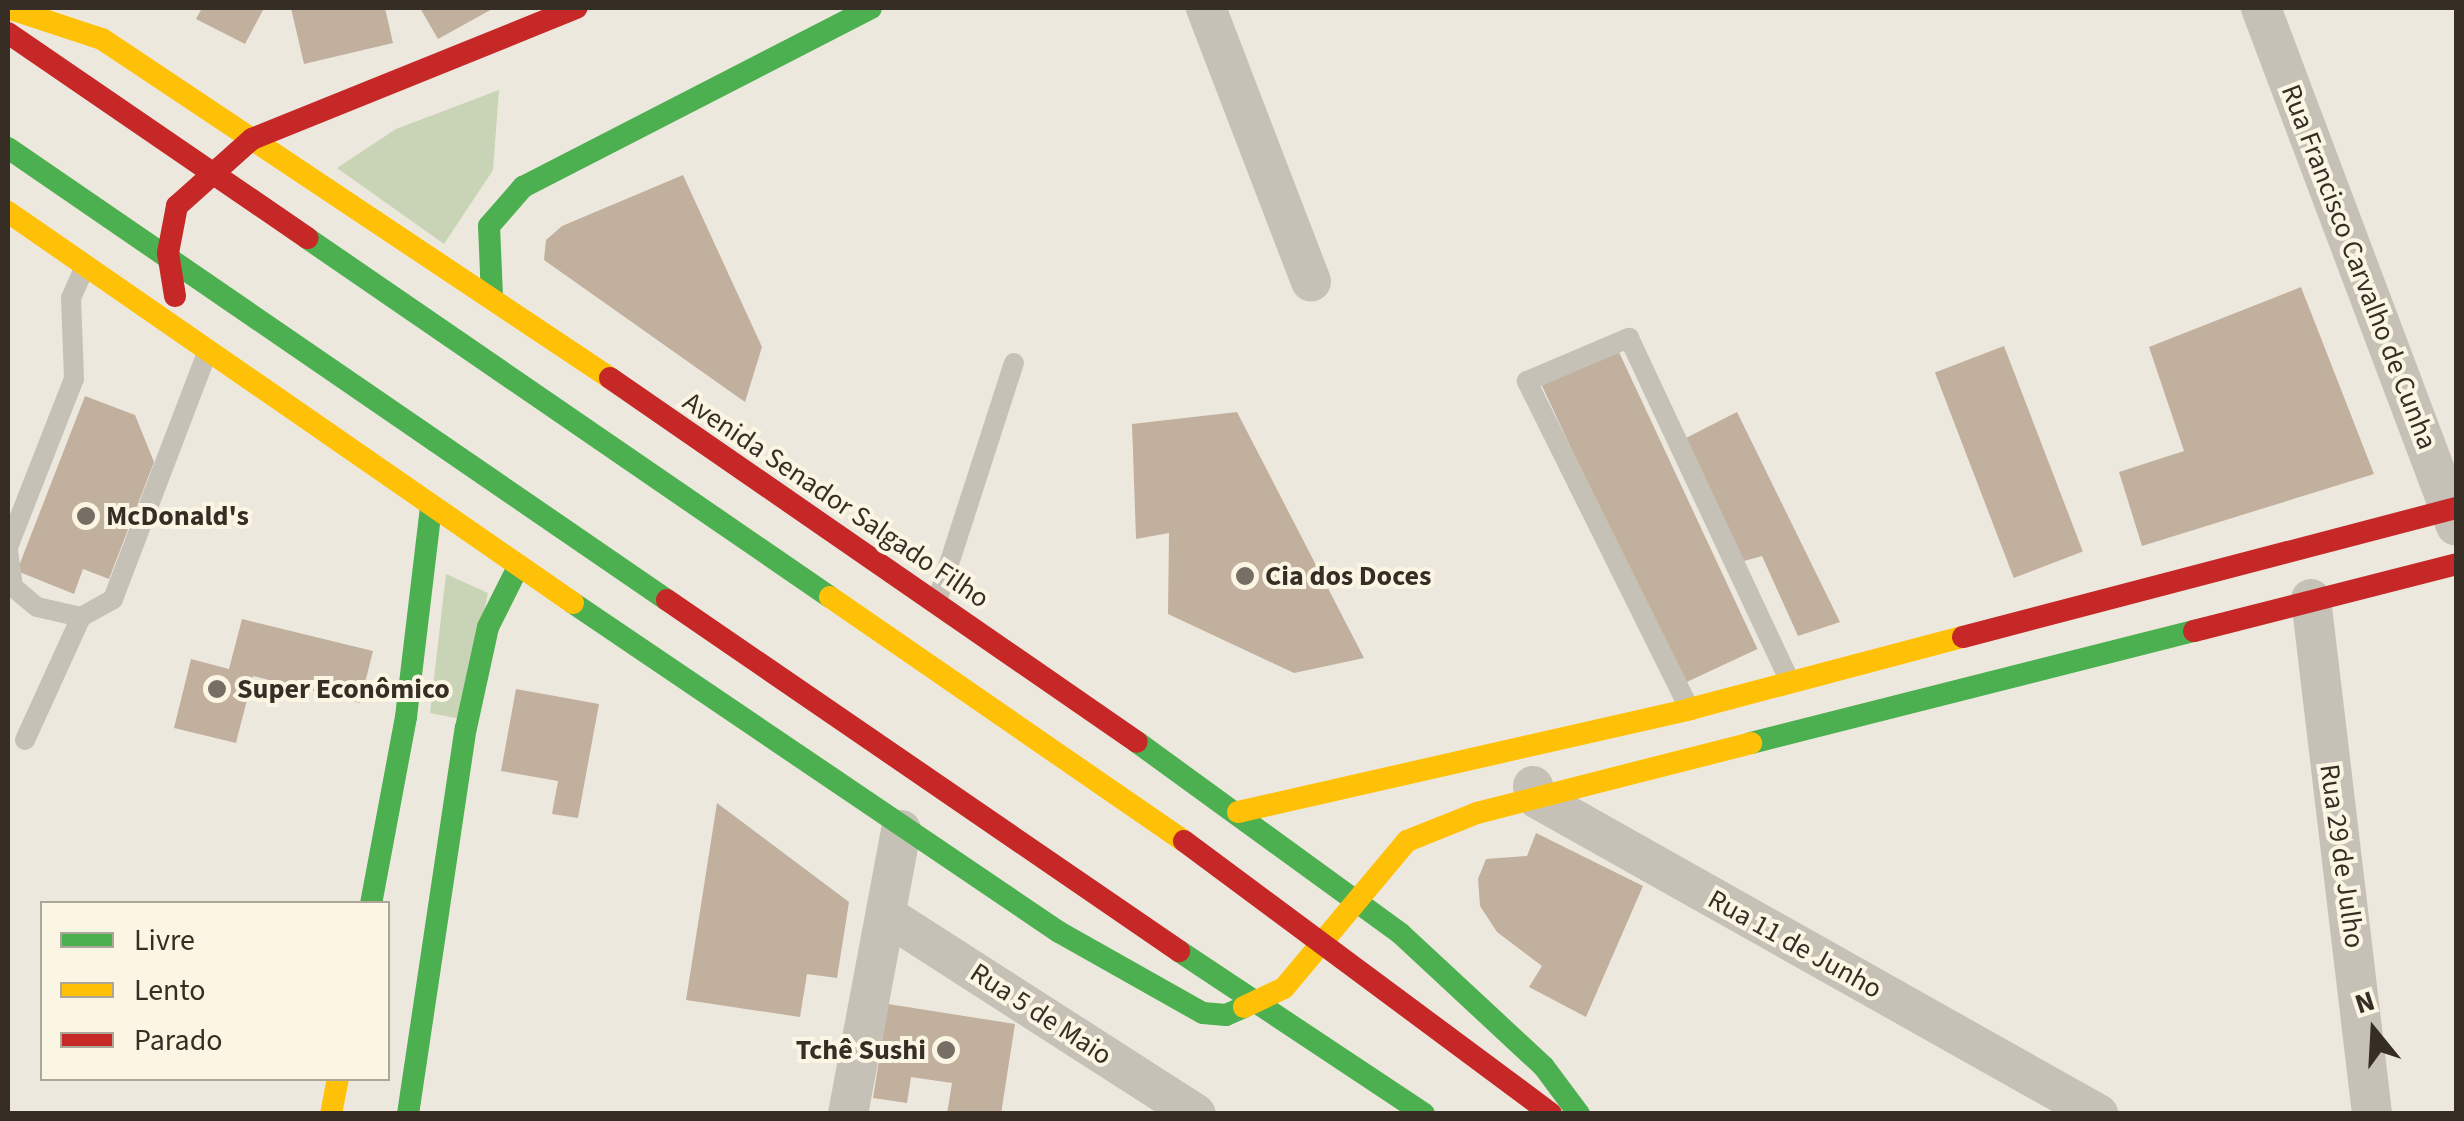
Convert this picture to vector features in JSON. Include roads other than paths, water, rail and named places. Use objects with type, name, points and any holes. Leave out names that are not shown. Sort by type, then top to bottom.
[{"type":"main road","name":"Avenida Senador Salgado Filho","points":[[8,8],[102,40],[492,297],[1238,812],[1352,894],[1544,1067],[1578,1114]]},
{"type":"main road","points":[[200,347],[178,307],[168,252],[177,206],[209,172],[252,140],[577,8]]},
{"type":"main road","points":[[492,297],[489,226],[522,186],[872,8]]},
{"type":"main road","points":[[8,33],[1322,938],[1552,1114]]},
{"type":"main road","points":[[194,101],[322,113]]},
{"type":"main road","points":[[8,148],[168,252],[882,751],[1262,1001],[1424,1114]]},
{"type":"main road","points":[[8,212],[518,569],[901,830],[1183,1007],[1226,1015],[1262,1001],[1300,975],[1352,894],[1407,842],[1476,813],[2456,564]]},
{"type":"main road","points":[[372,901],[406,718],[431,508]]},
{"type":"main road","points":[[1238,812],[1519,751],[2454,515]]},
{"type":"main road","points":[[408,1114],[466,728],[488,627],[518,569]]},
{"type":"main road","points":[[406,718],[466,728]]},
{"type":"main road","points":[[331,1114],[337,1081]]},
{"type":"street","points":[[1206,8],[1311,282]]},
{"type":"street","name":"Rua Francisco Carvalho de Cunha","points":[[2261,8],[2454,515]]},
{"type":"street","name":"Rua 29 de Julho","points":[[2311,599],[2372,1114]]},
{"type":"street","points":[[1519,751],[1538,800]]},
{"type":"street","name":"Rua 11 de Junho","points":[[1538,800],[2098,1114]]},
{"type":"street","points":[[848,1114],[901,830]]},
{"type":"street","name":"Rua 5 de Maio","points":[[886,914],[1196,1114]]},
{"type":"lane","points":[[81,617],[37,607],[10,593],[8,549],[74,379],[71,298],[86,266]]},
{"type":"lane","points":[[1690,709],[1526,380],[1629,338],[1791,683]]},
{"type":"lane","points":[[25,740],[81,617],[113,599],[200,347]]},
{"type":"lane","points":[[936,605],[1014,363]]},
{"type":"place","name":"McDonald's","points":[[86,516]]},
{"type":"place","name":"Cia dos Doces","points":[[1245,576]]},
{"type":"place","name":"Super Econômico","points":[[217,689]]},
{"type":"place","name":"Tchê Sushi","points":[[946,1050]]}]
